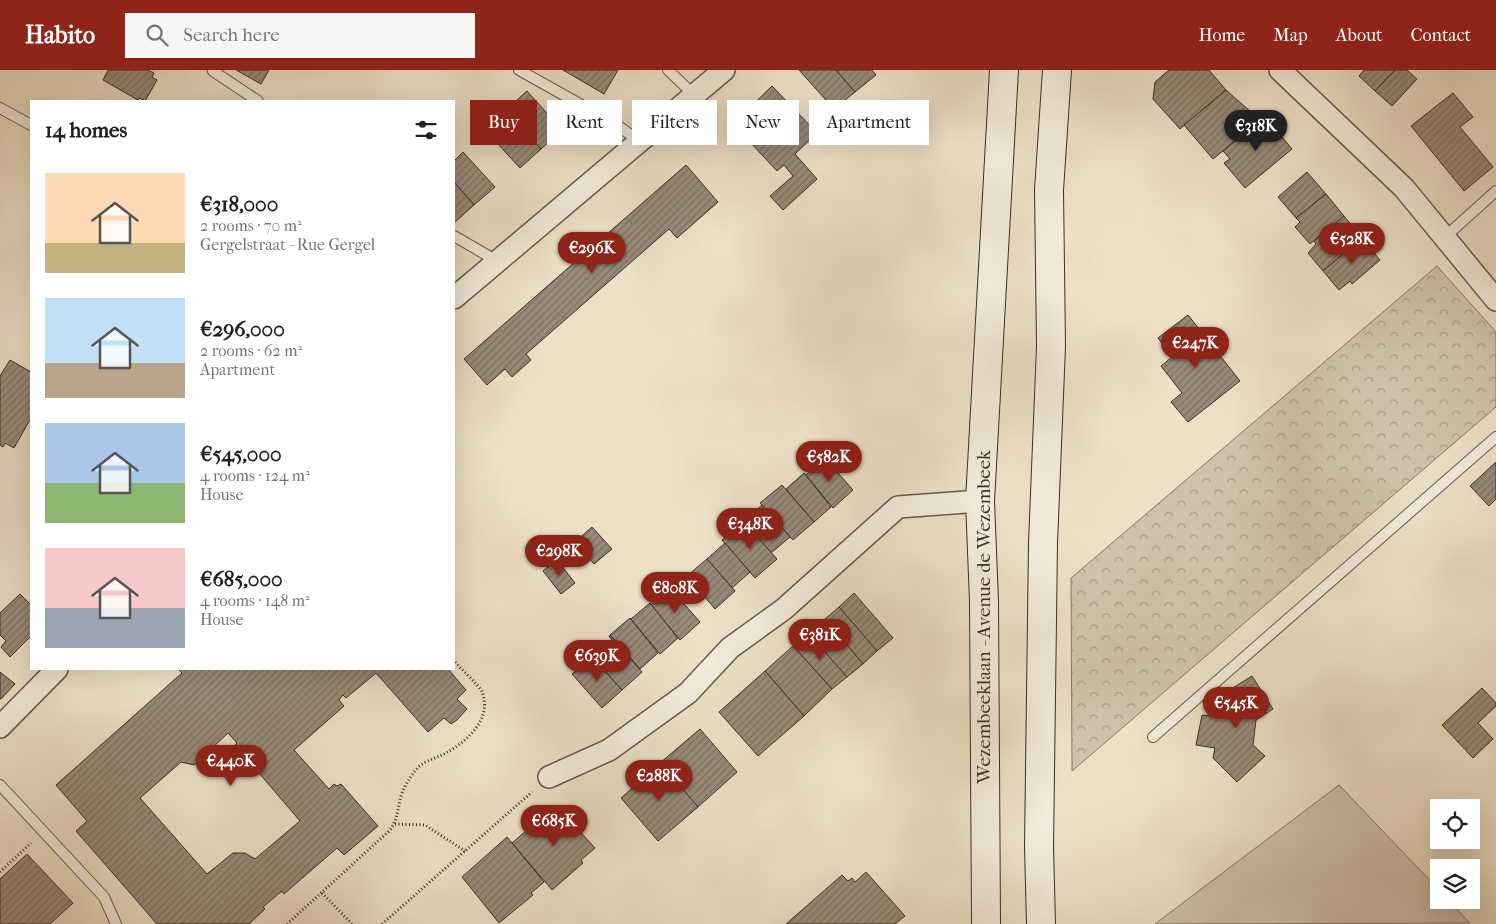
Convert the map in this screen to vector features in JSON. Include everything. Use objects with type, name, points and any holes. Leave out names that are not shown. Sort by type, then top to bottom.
[{"type":"main road","name":"Wezembeeklaan - Avenue de Wezembeek","points":[[986,924],[984,601],[980,501],[1004,70]]},
{"type":"main road","points":[[1041,924],[1039,847],[1043,543],[1051,346],[1049,190],[1057,70]]},
{"type":"street","points":[[688,100],[724,70]]},
{"type":"street","points":[[1280,70],[1404,188],[1496,300]]},
{"type":"street","points":[[455,297],[635,145]]},
{"type":"street","points":[[550,777],[609,750],[688,693],[730,648],[784,609],[898,507],[980,501]]},
{"type":"street","points":[[0,727],[56,670]]},
{"type":"lane","points":[[519,70],[612,122],[632,136]]},
{"type":"lane","points":[[668,70],[694,95]]},
{"type":"lane","points":[[213,71],[256,100]]},
{"type":"lane","points":[[0,108],[30,124]]},
{"type":"lane","points":[[1445,237],[1496,191]]},
{"type":"lane","points":[[455,237],[497,262]]},
{"type":"lane","points":[[1153,737],[1496,437]]},
{"type":"lane","points":[[0,785],[104,896],[116,924]]},
{"type":"path","points":[[288,924],[395,824],[400,798],[416,769],[428,760],[444,754],[463,743],[473,732],[481,719],[484,705],[482,692],[455,662]]},
{"type":"path","points":[[382,924],[550,777]]},
{"type":"path","points":[[395,824],[425,825],[465,850]]},
{"type":"path","points":[[0,872],[21,852]]},
{"type":"path","points":[[322,893],[352,924]]},
{"type":"green space","points":[[1437,266],[1496,332],[1496,407],[1072,771],[1071,578]]},
{"type":"green space","points":[[1339,785],[1430,881],[1430,909],[1457,909],[1470,923],[1155,924]]},
{"type":"building","points":[[108,70],[148,70],[154,73],[152,77],[157,80],[146,100],[140,98],[138,100],[103,80]]},
{"type":"building","points":[[236,70],[269,70],[261,84]]},
{"type":"building","points":[[563,70],[618,70],[604,94]]},
{"type":"building","points":[[799,70],[836,70],[855,92],[845,100],[826,100]]},
{"type":"building","points":[[836,70],[872,70],[876,75],[855,92]]},
{"type":"building","points":[[1169,70],[1209,70],[1226,90],[1180,129],[1153,99],[1155,82]]},
{"type":"building","points":[[1364,70],[1395,70],[1375,91],[1359,76]]},
{"type":"building","points":[[1395,70],[1407,70],[1417,79],[1392,106],[1375,91]]},
{"type":"building","points":[[772,86],[785,100],[758,100]]},
{"type":"building","points":[[1226,90],[1260,120],[1213,159],[1184,125]]},
{"type":"building","points":[[527,91],[535,100],[517,100]]},
{"type":"building","points":[[1453,93],[1473,117],[1460,127],[1493,167],[1464,191],[1411,126]]},
{"type":"building","points":[[537,102],[547,113],[547,144],[541,149],[537,145]]},
{"type":"building","points":[[799,114],[809,125],[809,141],[795,154],[817,179],[783,210],[770,196],[793,176],[784,165],[777,171],[753,145],[799,145]]},
{"type":"building","points":[[1265,116],[1292,149],[1245,188],[1224,163],[1230,159],[1223,151]]},
{"type":"building","points":[[499,145],[537,145],[541,149],[520,168]]},
{"type":"building","points":[[463,152],[495,187],[474,205],[455,183],[455,160]]},
{"type":"building","points":[[686,165],[718,202],[677,238],[669,229],[526,354],[531,360],[512,377],[505,369],[487,385],[464,359]]},
{"type":"building","points":[[1307,172],[1326,194],[1296,218],[1278,197]]},
{"type":"building","points":[[455,183],[474,205],[455,222]]},
{"type":"building","points":[[1326,194],[1344,216],[1310,244],[1295,227],[1300,222],[1296,218]]},
{"type":"building","points":[[1344,216],[1362,238],[1323,271],[1308,253],[1316,244],[1314,241]]},
{"type":"building","points":[[1362,238],[1380,260],[1352,284],[1350,281],[1339,290],[1323,271]]},
{"type":"building","points":[[1188,315],[1240,381],[1188,422],[1171,402],[1182,393],[1161,366],[1172,357],[1158,338]]},
{"type":"building","points":[[10,360],[30,371],[30,420],[14,448],[5,443],[3,447],[0,445],[0,376]]},
{"type":"building","points":[[825,458],[853,490],[833,508],[806,475]]},
{"type":"building","points":[[1496,462],[1496,499],[1489,506],[1470,486]]},
{"type":"building","points":[[804,473],[831,507],[814,522],[786,489]]},
{"type":"building","points":[[782,485],[814,522],[793,540],[760,503]]},
{"type":"building","points":[[762,505],[790,537],[771,553],[744,522]]},
{"type":"building","points":[[744,522],[777,559],[755,578],[722,540]]},
{"type":"building","points":[[592,527],[612,549],[594,564],[575,542]]},
{"type":"building","points":[[725,543],[750,572],[732,588],[707,559]]},
{"type":"building","points":[[707,559],[735,591],[715,609],[687,576]]},
{"type":"building","points":[[557,560],[575,583],[561,594],[543,571]]},
{"type":"building","points":[[670,588],[700,622],[680,640],[651,605]]},
{"type":"building","points":[[854,593],[893,638],[877,651],[839,607]]},
{"type":"building","points":[[20,594],[30,604],[30,637],[10,657],[1,647],[6,641],[0,635],[0,613]]},
{"type":"building","points":[[650,603],[678,638],[660,654],[631,619]]},
{"type":"building","points":[[839,607],[877,651],[863,664],[825,619]]},
{"type":"building","points":[[630,618],[658,653],[640,669],[610,635]]},
{"type":"building","points":[[825,619],[863,664],[847,677],[808,633]]},
{"type":"building","points":[[808,633],[847,677],[832,689],[793,646]]},
{"type":"building","points":[[610,635],[642,672],[622,690],[592,657],[612,639],[609,637]]},
{"type":"building","points":[[793,646],[832,689],[804,716],[765,671]]},
{"type":"building","points":[[592,657],[622,690],[602,708],[572,674]]},
{"type":"building","points":[[179,670],[449,670],[466,690],[457,699],[467,709],[451,724],[444,718],[428,732],[376,673],[346,698],[343,695],[339,700],[344,706],[294,750],[329,789],[334,784],[337,786],[341,784],[378,826],[344,855],[337,848],[284,894],[282,891],[263,907],[265,909],[249,924],[157,924],[76,831],[87,821],[56,785],[182,673]],"holes":[[[228,733],[237,743],[235,745],[300,821],[255,859],[245,853],[233,853],[207,874],[140,798],[181,762],[194,765]]]},
{"type":"building","points":[[765,671],[804,716],[758,756],[719,712]]},
{"type":"building","points":[[0,672],[15,684],[1,699],[0,699]]},
{"type":"building","points":[[1252,676],[1273,709],[1256,720],[1253,745],[1265,756],[1237,782],[1213,758],[1215,748],[1196,745],[1202,715],[1218,717],[1223,694]]},
{"type":"building","points":[[1482,688],[1496,703],[1496,706],[1478,723],[1493,739],[1473,758],[1442,725]]},
{"type":"building","points":[[700,729],[737,772],[698,807],[660,763]]},
{"type":"building","points":[[660,763],[698,807],[658,841],[621,798]]},
{"type":"building","points":[[556,805],[595,848],[581,860],[583,863],[552,890],[512,843]]},
{"type":"building","points":[[507,837],[544,882],[531,893],[533,895],[499,923],[462,877]]},
{"type":"building","points":[[27,854],[73,903],[50,924],[0,924],[0,879]]},
{"type":"building","points":[[866,872],[905,916],[895,924],[786,924],[842,875],[848,881],[852,878],[855,882]]}]
